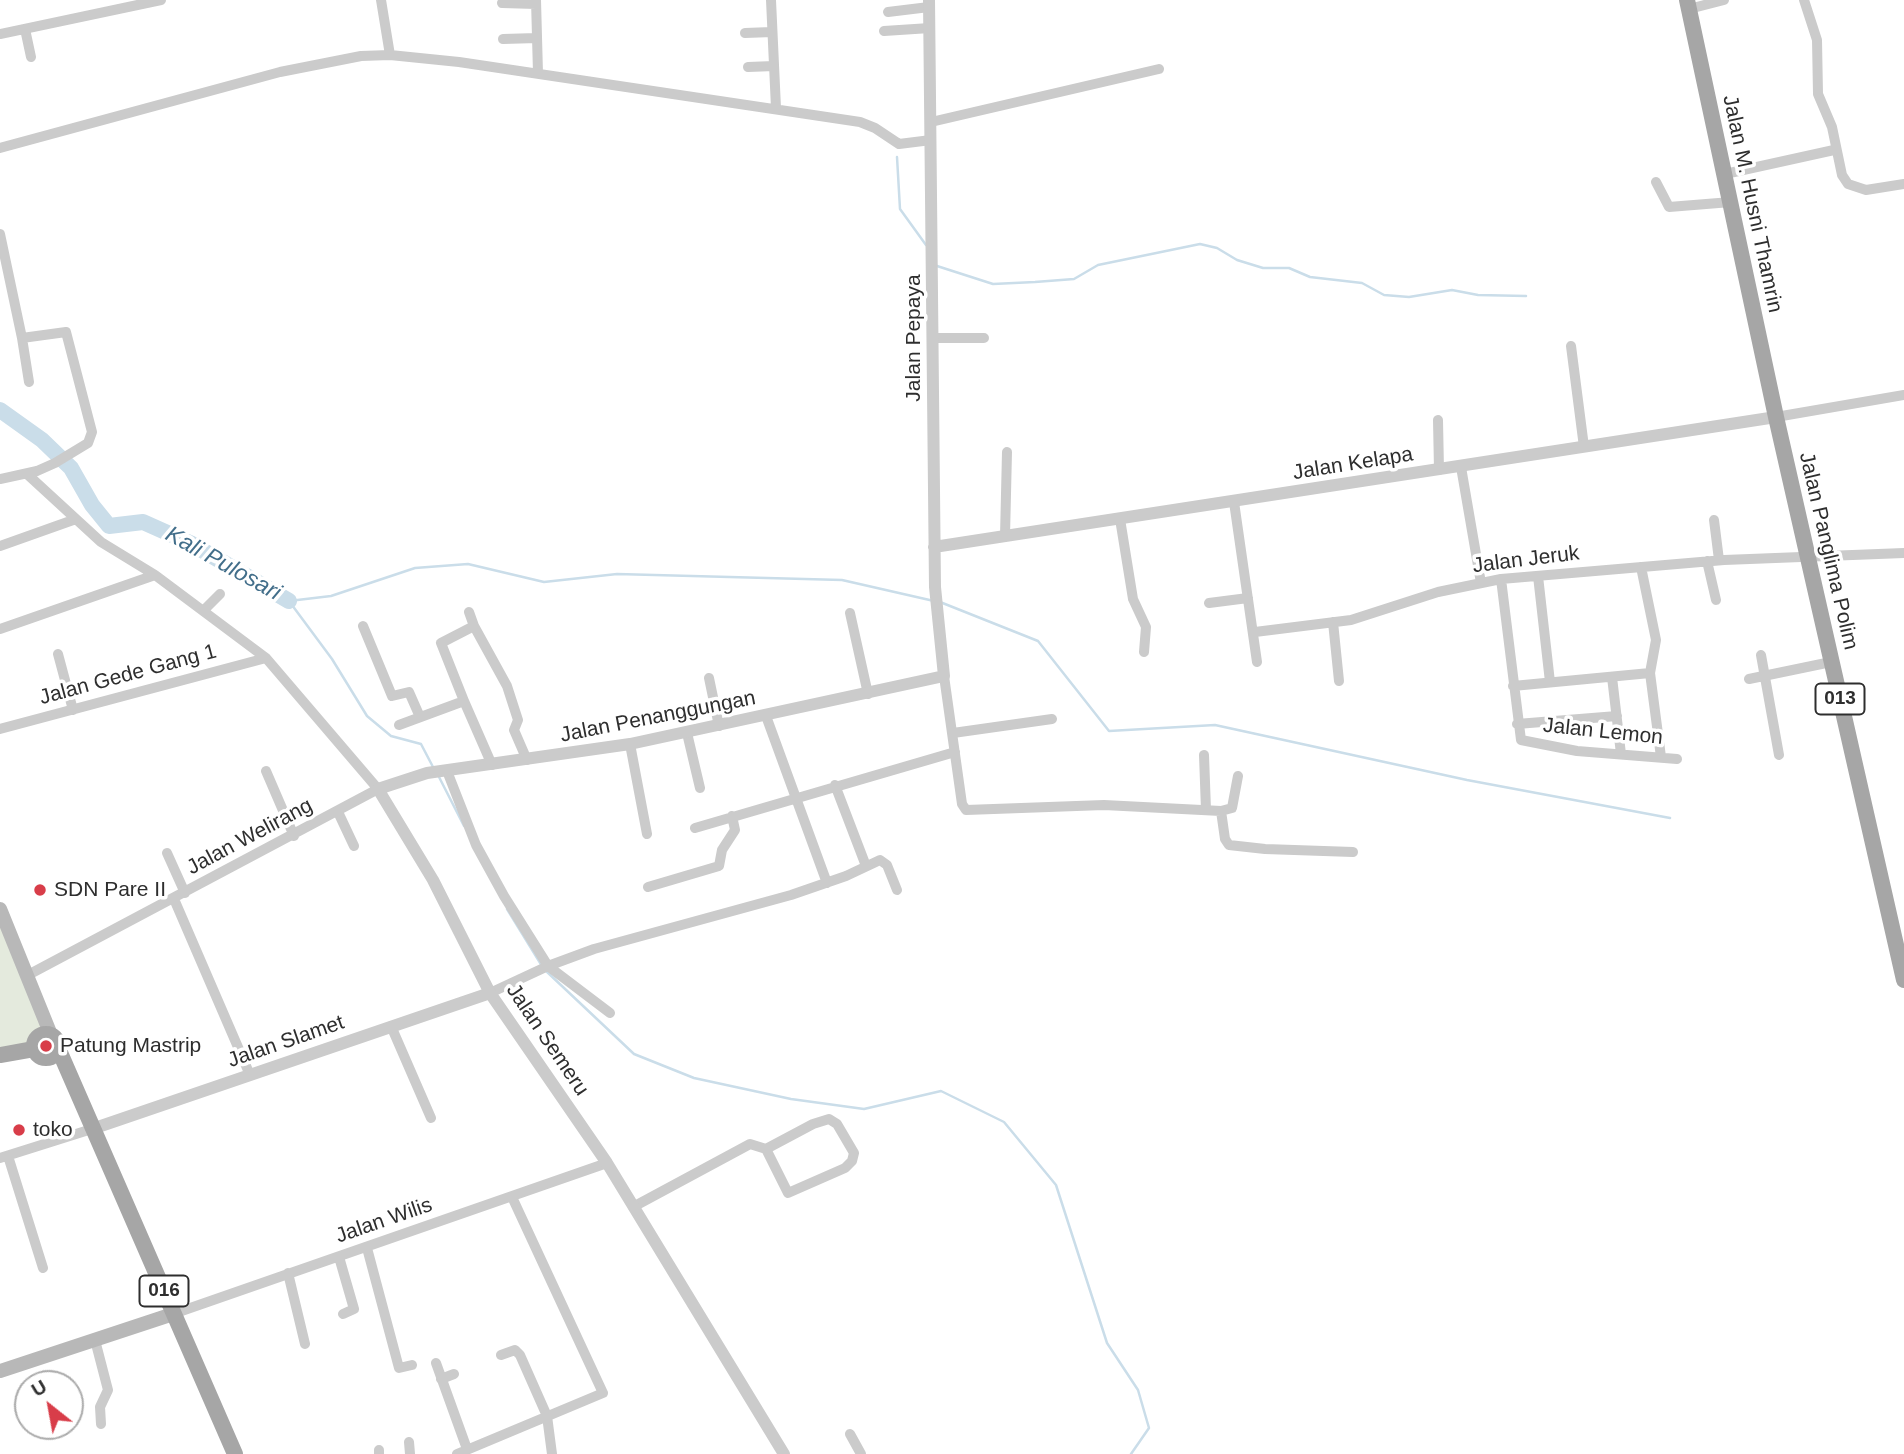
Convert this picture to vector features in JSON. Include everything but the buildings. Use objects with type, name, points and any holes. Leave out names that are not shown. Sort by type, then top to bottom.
[{"type":"main road","name":"Jalan M. Husni Thamrin","points":[[1688,5],[1776,417]]},
{"type":"main road","name":"Jalan Panglima Polim","points":[[1776,417],[1904,980]]},
{"type":"main road","points":[[0,909],[55,1042],[47,1058],[38,1056],[34,1049],[0,1055]]},
{"type":"main road","name":"016","points":[[55,1042],[95,1128],[235,1454]]},
{"type":"main road","points":[[0,1371],[173,1314]]},
{"type":"street","points":[[0,34],[161,0]]},
{"type":"street","points":[[381,0],[390,55]]},
{"type":"street","points":[[771,0],[776,108]]},
{"type":"street","points":[[1688,5],[1724,0]]},
{"type":"street","points":[[1804,0],[1815,30],[1816,83],[1832,127],[1834,150],[1842,175],[1857,189],[1904,184]]},
{"type":"street","points":[[502,3],[536,2],[538,73]]},
{"type":"street","points":[[888,12],[929,3]]},
{"type":"street","name":"Jalan Pepaya","points":[[929,3],[935,603],[943,676]]},
{"type":"street","points":[[884,31],[930,28]]},
{"type":"street","points":[[25,29],[31,57]]},
{"type":"street","points":[[745,33],[772,32]]},
{"type":"street","points":[[503,39],[537,38]]},
{"type":"street","points":[[0,148],[280,72],[361,56],[390,55],[538,73],[864,122],[899,144],[931,139]]},
{"type":"street","points":[[748,67],[774,66]]},
{"type":"street","points":[[931,122],[1160,69]]},
{"type":"street","points":[[1725,174],[1834,150]]},
{"type":"street","points":[[1657,182],[1665,203],[1671,208],[1731,202]]},
{"type":"street","points":[[0,234],[29,382]]},
{"type":"street","points":[[0,479],[27,474],[55,463],[90,440],[66,332],[22,338]]},
{"type":"street","points":[[933,338],[984,338]]},
{"type":"street","points":[[1571,346],[1584,447]]},
{"type":"street","points":[[1776,417],[1904,395]]},
{"type":"street","name":"Jalan Kelapa","points":[[934,547],[1776,417]]},
{"type":"street","points":[[1438,420],[1439,470]]},
{"type":"street","points":[[1005,536],[1007,452]]},
{"type":"street","points":[[1461,467],[1481,583]]},
{"type":"street","name":"Jalan Semeru","points":[[27,474],[101,542],[155,575],[266,658],[378,789],[433,880],[490,993],[607,1163],[784,1454]]},
{"type":"street","points":[[1234,502],[1255,632],[1257,662]]},
{"type":"street","points":[[0,546],[76,519]]},
{"type":"street","points":[[1120,519],[1133,599],[1146,627],[1144,652]]},
{"type":"street","points":[[1714,520],[1716,600]]},
{"type":"street","name":"Jalan Jeruk","points":[[1255,632],[1350,620],[1438,592],[1501,579],[1713,561],[1904,554]]},
{"type":"street","points":[[1641,567],[1656,640],[1650,673],[1661,757]]},
{"type":"street","points":[[0,629],[155,575]]},
{"type":"street","points":[[1538,576],[1550,682]]},
{"type":"street","name":"Jalan Lemon","points":[[1501,579],[1519,737],[1525,743],[1677,759]]},
{"type":"street","points":[[204,610],[220,594]]},
{"type":"street","points":[[1209,603],[1248,598]]},
{"type":"street","points":[[469,612],[507,687],[518,720],[514,730],[527,760]]},
{"type":"street","points":[[850,613],[867,694]]},
{"type":"street","points":[[1333,622],[1339,681]]},
{"type":"street","points":[[363,626],[392,696],[409,692],[420,717]]},
{"type":"street","points":[[474,626],[441,642],[492,765]]},
{"type":"street","points":[[58,654],[73,710]]},
{"type":"street","points":[[1761,655],[1779,755]]},
{"type":"street","name":"Jalan Gede Gang 1","points":[[0,729],[266,658]]},
{"type":"street","points":[[1749,678],[1831,662]]},
{"type":"street","points":[[1513,685],[1650,673]]},
{"type":"street","points":[[943,676],[962,804],[969,811],[1078,806],[1229,811],[1238,776]]},
{"type":"street","name":"Jalan Penanggungan","points":[[378,789],[427,773],[630,744],[943,676]]},
{"type":"street","points":[[1612,677],[1621,754]]},
{"type":"street","points":[[709,678],[719,726]]},
{"type":"street","points":[[400,725],[464,701]]},
{"type":"street","points":[[766,716],[827,883]]},
{"type":"street","points":[[1517,724],[1617,716]]},
{"type":"street","points":[[953,733],[1052,719]]},
{"type":"street","points":[[687,733],[700,788]]},
{"type":"street","points":[[630,744],[647,834]]},
{"type":"street","points":[[695,828],[794,796],[955,752]]},
{"type":"street","points":[[1204,755],[1206,810]]},
{"type":"street","points":[[266,771],[294,836]]},
{"type":"street","points":[[445,771],[476,845],[545,967],[610,1013]]},
{"type":"street","points":[[835,785],[866,866]]},
{"type":"street","name":"Jalan Welirang","points":[[28,975],[378,789]]},
{"type":"street","points":[[1222,811],[1225,839],[1229,845],[1276,850],[1353,852]]},
{"type":"street","points":[[338,812],[354,846]]},
{"type":"street","points":[[648,887],[719,866],[722,850],[735,830],[732,816]]},
{"type":"street","points":[[167,853],[185,893]]},
{"type":"street","points":[[490,993],[545,967],[607,945],[827,883],[884,861],[897,890]]},
{"type":"street","points":[[174,899],[250,1075]]},
{"type":"street","name":"Jalan Slamet","points":[[95,1128],[490,993]]},
{"type":"street","points":[[391,1026],[431,1118]]},
{"type":"street","points":[[633,1207],[750,1144],[759,1144],[766,1149],[788,1192],[845,1168],[852,1161],[854,1153],[840,1129],[829,1119],[813,1124],[766,1149]]},
{"type":"street","points":[[43,1268],[4,1157],[95,1128]]},
{"type":"street","name":"Jalan Wilis","points":[[173,1314],[607,1163]]},
{"type":"street","points":[[457,1454],[599,1396],[603,1392],[512,1197]]},
{"type":"street","points":[[367,1248],[400,1368],[412,1366]]},
{"type":"street","points":[[339,1257],[354,1309],[343,1314]]},
{"type":"street","points":[[288,1273],[305,1344]]},
{"type":"street","points":[[95,1340],[108,1390],[100,1407],[101,1424]]},
{"type":"street","points":[[501,1355],[518,1351],[547,1416],[552,1454]]},
{"type":"street","points":[[436,1363],[467,1449]]},
{"type":"street","points":[[441,1379],[454,1374]]},
{"type":"street","points":[[850,1434],[861,1454]]},
{"type":"street","points":[[409,1441],[410,1454]]},
{"type":"shaded area","points":[[0,909],[47,1034],[0,1055]]},
{"type":"waterway","points":[[897,157],[900,209],[926,245]]},
{"type":"waterway","points":[[937,266],[993,284],[1074,279],[1098,265],[1200,244],[1217,248],[1237,260],[1263,268],[1289,268],[1310,277],[1362,283],[1384,295],[1409,297],[1452,290],[1478,295],[1526,296]]},
{"type":"waterway","name":"Kali Pulosari","points":[[0,410],[42,440],[71,468],[92,505],[109,526],[143,522],[190,543],[289,601]]},
{"type":"waterway","points":[[289,601],[331,596],[415,568],[468,564],[544,582],[617,574],[842,580],[934,601]]},
{"type":"waterway","points":[[289,601],[332,659],[367,716],[391,736],[421,744],[433,767]]},
{"type":"waterway","points":[[940,602],[1038,641],[1109,731],[1215,725],[1467,780],[1670,818]]},
{"type":"waterway","points":[[438,775],[464,826]]},
{"type":"waterway","points":[[507,909],[542,966]]},
{"type":"waterway","points":[[546,971],[634,1054],[694,1078],[791,1099],[864,1109],[941,1091],[1004,1122],[1056,1185],[1107,1343],[1138,1390],[1149,1428],[1131,1454]]},
{"type":"place","name":"SDN Pare II","points":[[40,890]]},
{"type":"place","name":"Patung Mastrip","points":[[46,1046]]},
{"type":"place","name":"toko","points":[[19,1130]]}]
